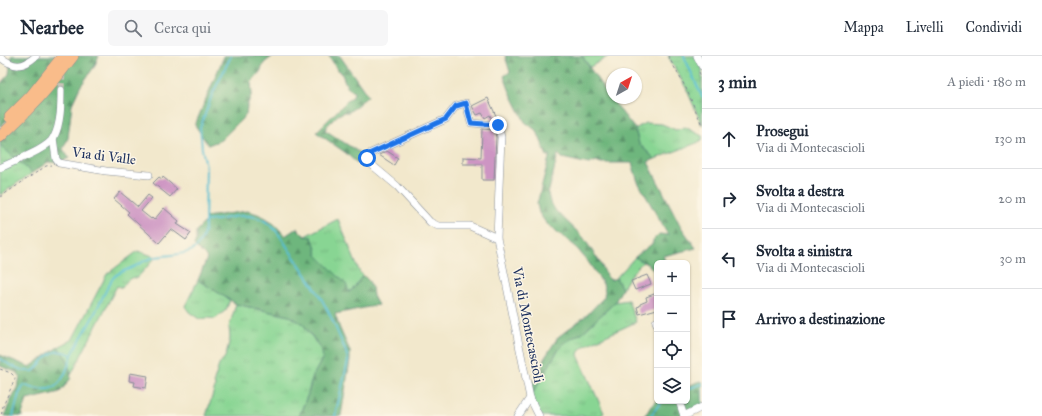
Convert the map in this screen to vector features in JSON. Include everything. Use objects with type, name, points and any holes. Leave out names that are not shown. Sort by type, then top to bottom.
[{"type":"highway","points":[[0,127],[31,96],[63,56]]},
{"type":"highway","points":[[0,137],[18,121],[49,88],[72,56]]},
{"type":"street","points":[[0,57],[8,63],[18,65],[29,63],[36,56]]},
{"type":"street","points":[[697,56],[702,66]]},
{"type":"street","name":"Via di Valle","points":[[61,90],[59,120],[53,138],[56,159],[59,164],[106,171],[149,175]]},
{"type":"street","name":"Via di Montecascioli","points":[[497,238],[470,226],[438,226],[430,222],[397,186],[372,165],[367,158],[371,153],[446,119],[456,106],[466,103],[471,123],[498,125],[501,137],[497,238],[530,398],[539,416]]},
{"type":"street","name":"Via di Valle","points":[[0,168],[35,153],[53,138]]},
{"type":"street","points":[[518,416],[530,398]]},
{"type":"street","points":[[680,404],[684,416],[702,407]]},
{"type":"path","points":[[668,56],[683,82],[702,125]]},
{"type":"path","points":[[0,197],[46,166],[59,164]]},
{"type":"path","points":[[0,369],[11,373],[15,377],[3,406],[1,416]]},
{"type":"green space","points":[[11,56],[63,56],[13,115],[0,127],[0,84],[9,74]]},
{"type":"green space","points":[[73,56],[99,56],[94,67],[80,87],[72,104],[68,138],[63,149],[69,158],[59,163],[48,162],[32,173],[0,145],[0,137]]},
{"type":"green space","points":[[224,56],[273,56],[264,63],[260,72],[251,82],[252,93],[247,106],[246,115],[221,140],[208,145],[195,125]]},
{"type":"green space","points":[[329,56],[340,56],[368,96],[349,112],[344,112],[338,115],[325,130],[360,153],[363,152],[363,159],[358,164],[346,153],[316,132],[349,99],[353,97],[354,92],[347,87],[341,72],[337,69]]},
{"type":"green space","points":[[505,56],[582,56],[606,92],[606,104],[615,104],[635,129],[639,144],[655,159],[648,162],[681,227],[696,248],[663,256],[665,260],[654,260],[654,271],[650,266],[635,257],[653,243],[653,240],[659,234],[668,235],[638,182],[632,163],[601,163],[596,161],[589,164],[562,158],[558,154],[548,194],[550,202],[556,211],[583,237],[601,264],[607,277],[611,280],[616,278],[622,289],[615,302],[583,332],[564,343],[557,352],[530,398],[528,389],[541,373],[544,359],[558,337],[587,315],[604,297],[605,291],[603,284],[589,263],[575,246],[546,223],[539,213],[537,204],[550,154],[547,156],[537,131],[525,122],[510,92],[504,76],[510,72]]},
{"type":"green space","points":[[582,56],[609,56],[590,67]]},
{"type":"green space","points":[[668,56],[702,56],[702,125],[686,88]]},
{"type":"green space","points":[[645,123],[662,124],[676,130],[685,127],[702,136],[702,141],[655,159],[639,144],[635,129]]},
{"type":"green space","points":[[0,145],[32,173],[0,195]]},
{"type":"green space","points":[[247,211],[259,214],[268,219],[277,226],[285,236],[297,228],[305,236],[312,237],[317,255],[346,284],[349,292],[363,275],[369,281],[373,296],[378,305],[335,314],[350,351],[350,360],[341,416],[299,416],[308,394],[313,376],[323,357],[320,347],[303,324],[289,316],[236,304],[198,280],[207,258],[194,245],[196,240],[196,231],[206,221],[206,217]]},
{"type":"green space","points":[[338,219],[360,273],[363,275],[349,292],[317,255],[315,245],[305,236]]},
{"type":"green space","points":[[138,251],[156,257],[137,278],[130,279],[122,288],[117,286],[71,375],[67,359],[58,347],[72,340],[107,274]]},
{"type":"green space","points":[[635,257],[643,262],[633,272],[622,289],[616,278]]},
{"type":"green space","points":[[198,280],[230,300],[226,310],[215,319],[199,319],[189,312],[185,306]]},
{"type":"green space","points":[[628,300],[636,322],[586,345],[580,349],[578,355],[604,413],[600,416],[539,416],[530,398],[557,352],[564,343],[583,332],[615,302]]},
{"type":"green space","points":[[236,304],[289,316],[303,324],[320,348],[323,357],[310,385],[299,416],[206,416],[215,387],[214,381],[219,365],[225,357],[228,347],[230,338],[229,327]]},
{"type":"green space","points":[[58,347],[67,359],[71,378],[60,392],[27,400],[22,414],[23,416],[5,416],[20,377],[16,372],[0,366],[0,355],[30,367]]},
{"type":"green space","points":[[702,381],[702,407],[684,416],[644,416],[654,404],[690,404],[690,386]]},
{"type":"building","points":[[488,98],[497,118],[494,120],[492,120],[490,115],[485,118],[482,113],[477,115],[472,106]]},
{"type":"building","points":[[482,129],[494,130],[496,137],[494,180],[482,180],[482,164],[463,164],[463,157],[481,158]]},
{"type":"building","points":[[387,151],[398,158],[394,165],[379,155]]},
{"type":"building","points":[[159,177],[162,179],[163,177],[177,189],[170,197],[153,183]]},
{"type":"building","points":[[120,192],[138,207],[148,195],[152,198],[141,211],[154,220],[164,208],[179,221],[177,224],[191,233],[186,240],[171,229],[159,243],[127,214],[129,212],[114,199]]},
{"type":"building","points":[[647,275],[651,284],[635,290],[631,281]]},
{"type":"building","points":[[654,294],[654,310],[639,314],[637,307],[647,301],[646,297]]},
{"type":"building","points":[[130,373],[148,376],[146,388],[134,386],[135,382],[129,381]]},
{"type":"waterway","points":[[13,416],[19,394],[24,385],[39,389],[46,389],[54,387],[61,381],[73,353],[108,286],[115,276],[150,259],[188,252],[198,245],[205,228],[206,166],[202,149],[200,128],[212,95],[231,56]]},
{"type":"waterway","points":[[684,56],[702,97]]},
{"type":"waterway","points":[[206,221],[241,216],[255,217],[263,220],[276,230],[305,273],[333,322],[344,347],[348,361],[335,416]]},
{"type":"waterway","points":[[0,359],[16,368],[25,371],[33,371],[54,352],[62,352],[72,355]]},
{"type":"waterway","points":[[690,388],[702,384]]},
{"type":"waterway","points":[[650,416],[660,404]]},
{"type":"tunnel","points":[[61,90],[62,72]]},
{"type":"route","points":[[367,158],[371,153],[446,119],[456,106],[466,103],[471,123],[498,125]]}]
